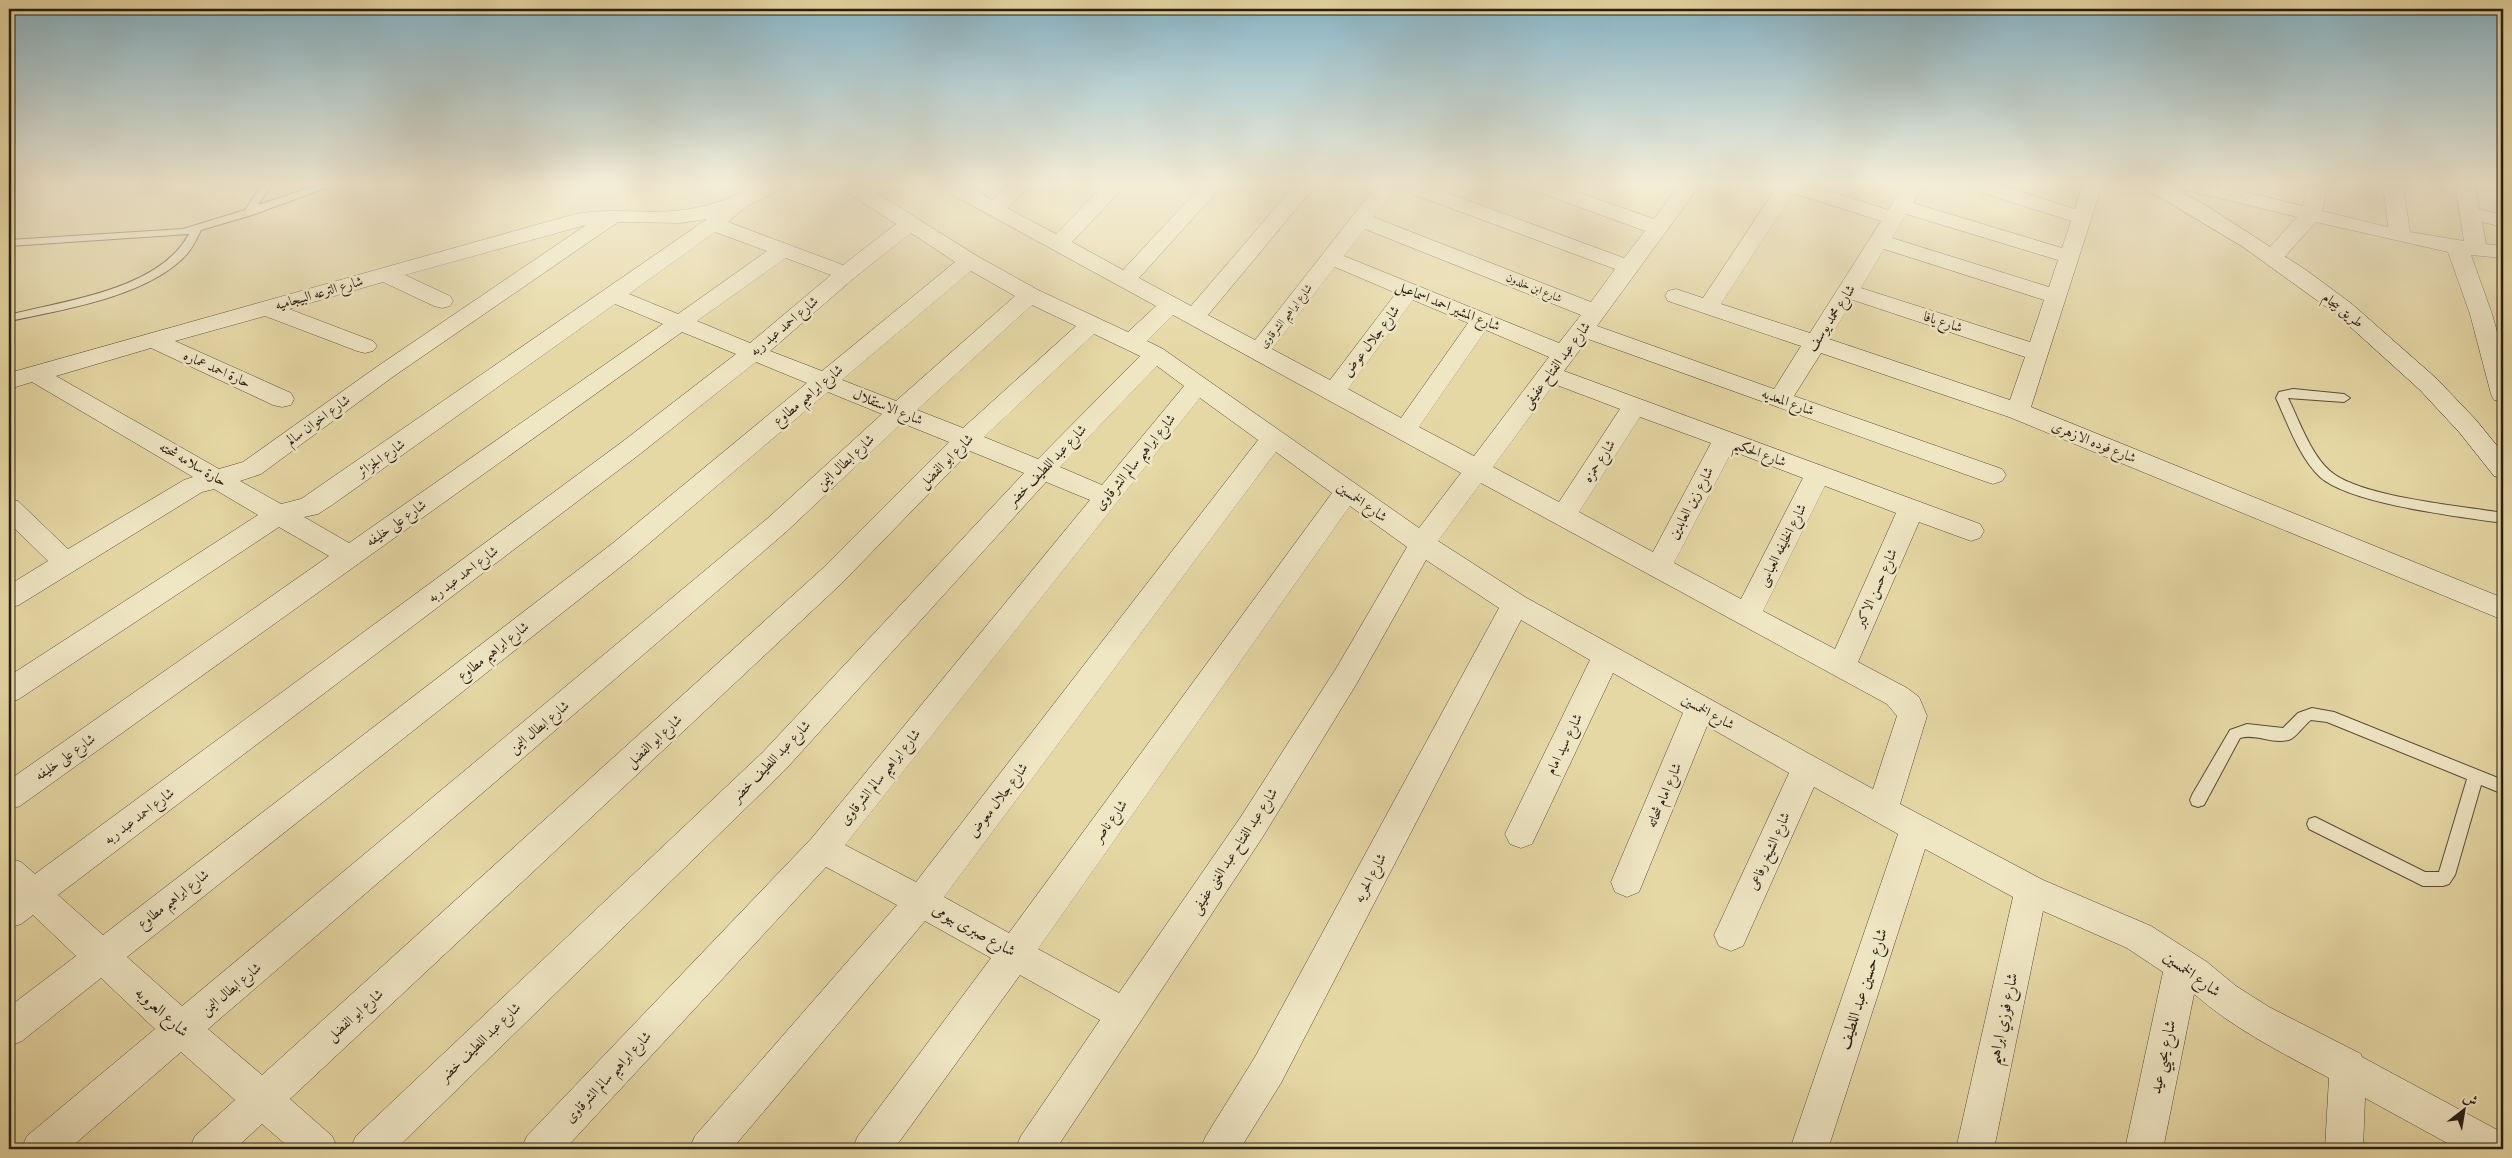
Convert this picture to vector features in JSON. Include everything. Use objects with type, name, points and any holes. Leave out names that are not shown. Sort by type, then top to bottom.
[{"type":"street","name":"شارع الترعه البيجاميه","points":[[9,381],[508,239]]},
{"type":"street","name":"شارع اخوان سالم","points":[[9,598],[192,486],[252,468],[386,370],[580,239]]},
{"type":"street","name":"شارع الجزائر","points":[[9,691],[279,514],[317,504],[692,239]]},
{"type":"street","points":[[753,239],[846,273]]},
{"type":"street","name":"شارع احمد عبد ربه","points":[[22,904],[631,448],[754,352],[846,273],[890,239]]},
{"type":"street","name":"شارع الخمسين","points":[[934,239],[1030,295],[1143,348],[1198,384],[1422,544],[1515,604],[1882,810],[2031,890],[2139,937],[2256,1019],[2348,1067],[2496,1149]]},
{"type":"street","points":[[1049,239],[1897,696],[1911,711],[1910,721],[1882,810]]},
{"type":"street","points":[[1058,244],[1063,239]]},
{"type":"street","points":[[1125,280],[1163,239]]},
{"type":"street","points":[[1194,317],[1260,239]]},
{"type":"street","name":"شارع ابراهيم الشرقاوى","points":[[1258,352],[1346,239]]},
{"type":"street","name":"شارع ابن خلدون","points":[[1404,239],[1589,321]]},
{"type":"street","points":[[1553,239],[1629,267]]},
{"type":"street","name":"شارع عبد الفتاح عفيفى","points":[[1422,544],[1650,239]]},
{"type":"street","points":[[1708,307],[1753,239]]},
{"type":"street","points":[[2001,239],[2070,257]]},
{"type":"street","points":[[2018,410],[2076,239]]},
{"type":"street","name":"طريق بيجام","points":[[2244,239],[2272,257],[2358,321],[2400,357],[2441,395],[2477,436],[2503,470]]},
{"type":"street","points":[[2272,257],[2289,239]]},
{"type":"street","points":[[2417,239],[2466,248],[2503,252]]},
{"type":"street","points":[[2467,239],[2466,248],[2481,314],[2499,357],[2503,394]]},
{"type":"street","points":[[1880,241],[2056,297]]},
{"type":"street","name":"شارع محمد يوسف","points":[[1780,399],[1880,241]]},
{"type":"street","name":"شارع على خليفه","points":[[9,797],[783,250]]},
{"type":"street","name":"شارع المشير احمد اسماعيل","points":[[1331,258],[1564,354]]},
{"type":"street","name":"شارع ابراهيم مطاوع","points":[[9,1029],[100,956],[623,550],[969,261]]},
{"type":"street","points":[[385,274],[442,301]]},
{"type":"street","name":"شارع جلال عوض","points":[[1332,392],[1409,290]]},
{"type":"street","name":"شارع يافا","points":[[1848,291],[2038,353]]},
{"type":"street","name":"شارع الاستقلال","points":[[612,295],[1108,497]]},
{"type":"street","name":"شارع ابطال اليمن","points":[[40,1149],[778,525],[898,412],[1030,295]]},
{"type":"street","name":"شارع فوده الازهرى","points":[[1676,296],[2018,410],[2503,609]]},
{"type":"street","name":"شارع عبد اللطيف خضر","points":[[368,1149],[774,761],[1042,470],[1143,348],[1171,305]]},
{"type":"street","points":[[266,308],[365,346]]},
{"type":"street","points":[[2481,314],[2503,320]]},
{"type":"street","points":[[1404,430],[1482,320]]},
{"type":"street","name":"شارع المعديه","points":[[1589,321],[1780,399],[1993,475]]},
{"type":"street","name":"شارع ابو الفضل","points":[[208,1149],[825,583],[967,439],[1092,324]]},
{"type":"street","name":"حارة احمد عماره","points":[[152,340],[282,399]]},
{"type":"street","name":"حارة سلامه شحته","points":[[35,374],[350,556]]},
{"type":"street","name":"شارع الحكيم","points":[[1550,374],[1971,531]]},
{"type":"street","name":"شارع ابراهيم سالم الشرقاوى","points":[[540,1149],[822,849],[1198,384]]},
{"type":"street","name":"شارع حمزه","points":[[1563,516],[1635,406]]},
{"type":"street","name":"شارع جلال معوض","points":[[708,1149],[921,900],[1273,438]]},
{"type":"street","name":"شارع زين العابدين","points":[[1658,567],[1725,440]]},
{"type":"street","name":"شارع الخليفه العباسى","points":[[1747,615],[1818,474]]},
{"type":"street","name":"شارع ناصر","points":[[870,1149],[1015,953],[1347,491]]},
{"type":"street","points":[[9,508],[66,563]]},
{"type":"street","name":"شارع حسن الاكبر","points":[[1842,666],[1911,509]]},
{"type":"street","name":"شارع عبد الفتاح عبد الغنى عفيفى","points":[[1034,1149],[1251,828],[1347,675],[1422,544]]},
{"type":"street","name":"شارع الحريه","points":[[1219,1149],[1268,1070],[1515,604]]},
{"type":"street","name":"شارع سيد امام","points":[[1521,834],[1607,655]]},
{"type":"street","name":"شارع امام شحاته","points":[[1627,882],[1700,707]]},
{"type":"street","name":"شارع الشيخ رفاعى","points":[[1731,935],[1807,768]]},
{"type":"street","name":"شارع حسين عبد اللطيف","points":[[1809,1149],[1916,828]]},
{"type":"street","name":"شارع صبرى بيومى","points":[[822,849],[921,900],[1124,1015]]},
{"type":"street","name":"شارع العروبه","points":[[9,872],[22,904],[100,956],[319,1149]]},
{"type":"street","name":"شارع فوزي ابراهيم","points":[[1975,1149],[2031,890]]},
{"type":"street","name":"شارع يحيي عيد","points":[[2144,1149],[2182,966]]},
{"type":"street","points":[[2344,1149],[2348,1067]]},
{"type":"lane","points":[[9,243],[79,239]]},
{"type":"lane","points":[[9,318],[137,283],[177,258],[184,252],[191,239]]},
{"type":"lane","points":[[2344,398],[2293,393],[2283,395],[2282,398],[2312,458],[2325,474],[2346,487],[2368,495],[2503,518]]},
{"type":"lane","points":[[2198,800],[2235,734],[2246,730],[2271,735],[2286,734],[2302,716],[2313,713],[2330,716],[2503,787]]},
{"type":"lane","points":[[2315,824],[2422,878],[2443,879],[2448,875],[2476,776]]}]
